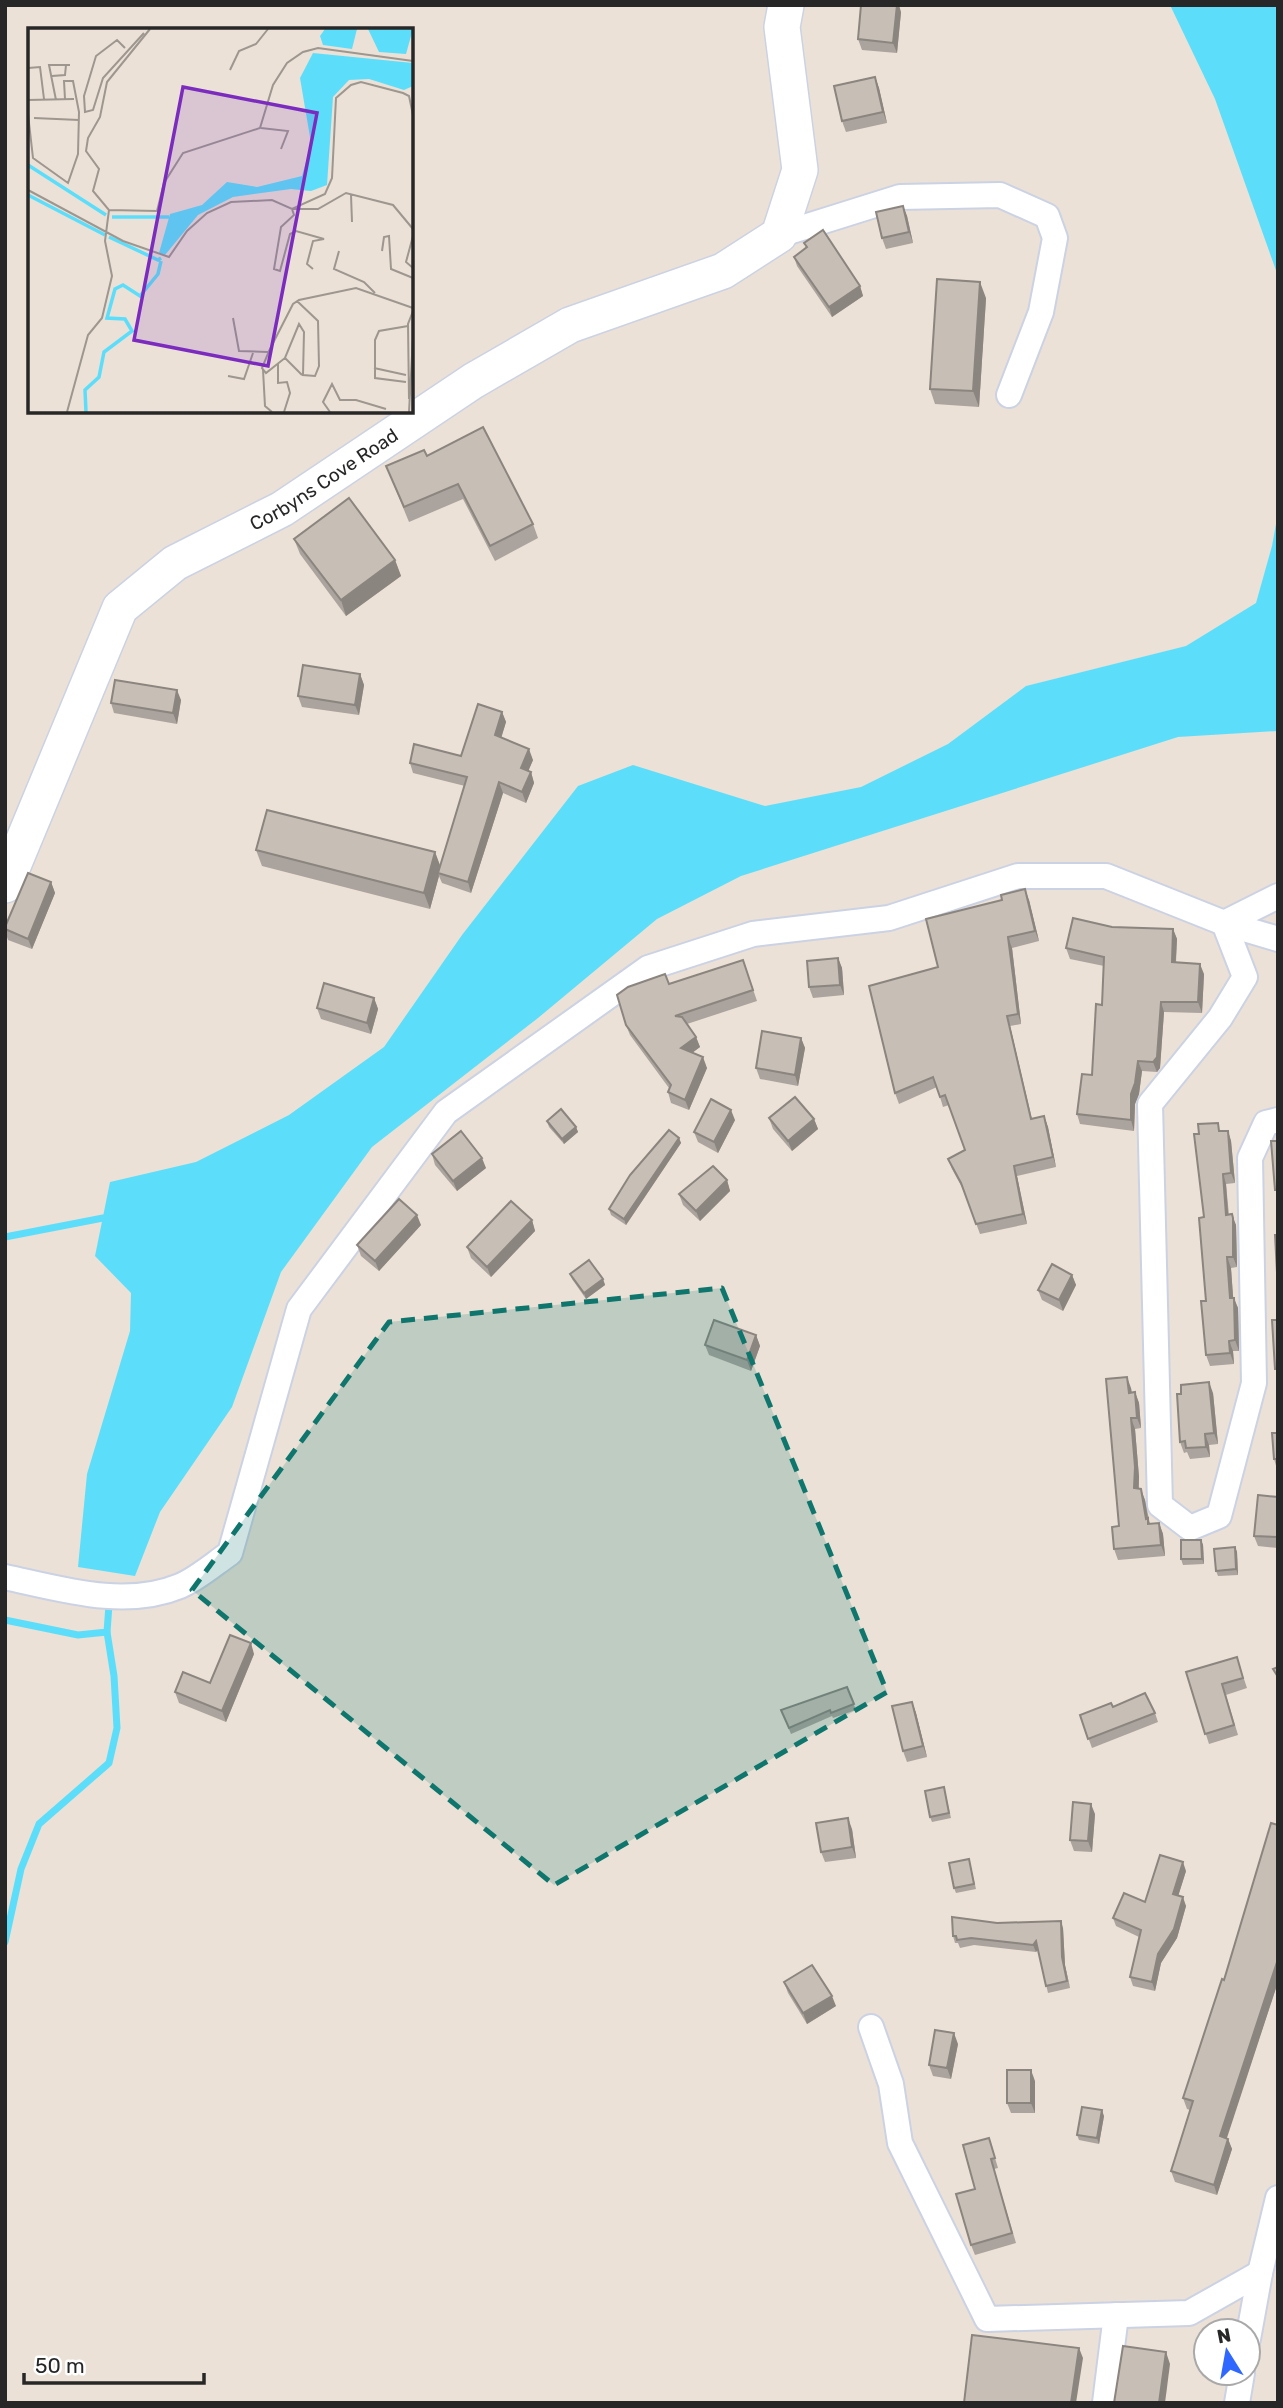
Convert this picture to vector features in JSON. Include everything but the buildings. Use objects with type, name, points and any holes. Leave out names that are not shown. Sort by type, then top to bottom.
[{"type":"main road","points":[[779,235],[800,170],[782,27],[786,5]]},
{"type":"main road","name":"Corbyns Cove Road","points":[[5,886],[120,608],[175,563],[282,509],[473,381],[570,324],[723,271],[779,235]]},
{"type":"street","points":[[779,235],[900,197],[1000,195],[1047,216],[1055,238],[1041,312],[1009,395]]},
{"type":"street","points":[[5,1577],[72,1592],[136,1598],[181,1586],[230,1553],[299,1308],[446,1112],[648,968],[753,934],[889,918],[1018,876],[1106,876],[1224,923],[1278,939]]},
{"type":"street","points":[[1224,923],[1278,896]]},
{"type":"street","points":[[1224,923],[1245,977],[1220,1018],[1150,1104],[1160,1505],[1190,1528],[1219,1516],[1254,1383],[1250,1158],[1266,1123],[1278,1120]]},
{"type":"street","points":[[871,2027],[891,2084],[900,2143],[987,2319],[1189,2313],[1260,2273]]},
{"type":"street","points":[[1252,2317],[1278,2198]]},
{"type":"street","points":[[1105,2403],[1116,2315]]},
{"type":"highlighted area","points":[[722,1288],[887,1692],[554,1885],[192,1590],[389,1322]]},
{"type":"water","points":[[1170,5],[1278,5],[1278,276],[1215,99]]},
{"type":"water","points":[[1278,513],[1278,731],[1178,737],[741,876],[657,919],[538,1018],[372,1147],[281,1272],[232,1407],[160,1512],[135,1576],[78,1567],[87,1474],[130,1331],[131,1293],[95,1256],[110,1182],[196,1162],[289,1115],[384,1047],[462,935],[578,786],[633,765],[765,806],[861,787],[948,744],[1026,686],[1186,646],[1256,603]]},
{"type":"waterway","points":[[5,1237],[103,1218]]},
{"type":"waterway","points":[[5,1620],[78,1635],[107,1632],[109,1605]]},
{"type":"waterway","points":[[5,1942],[21,1869],[39,1824],[109,1763],[117,1728],[114,1676],[107,1632]]}]
